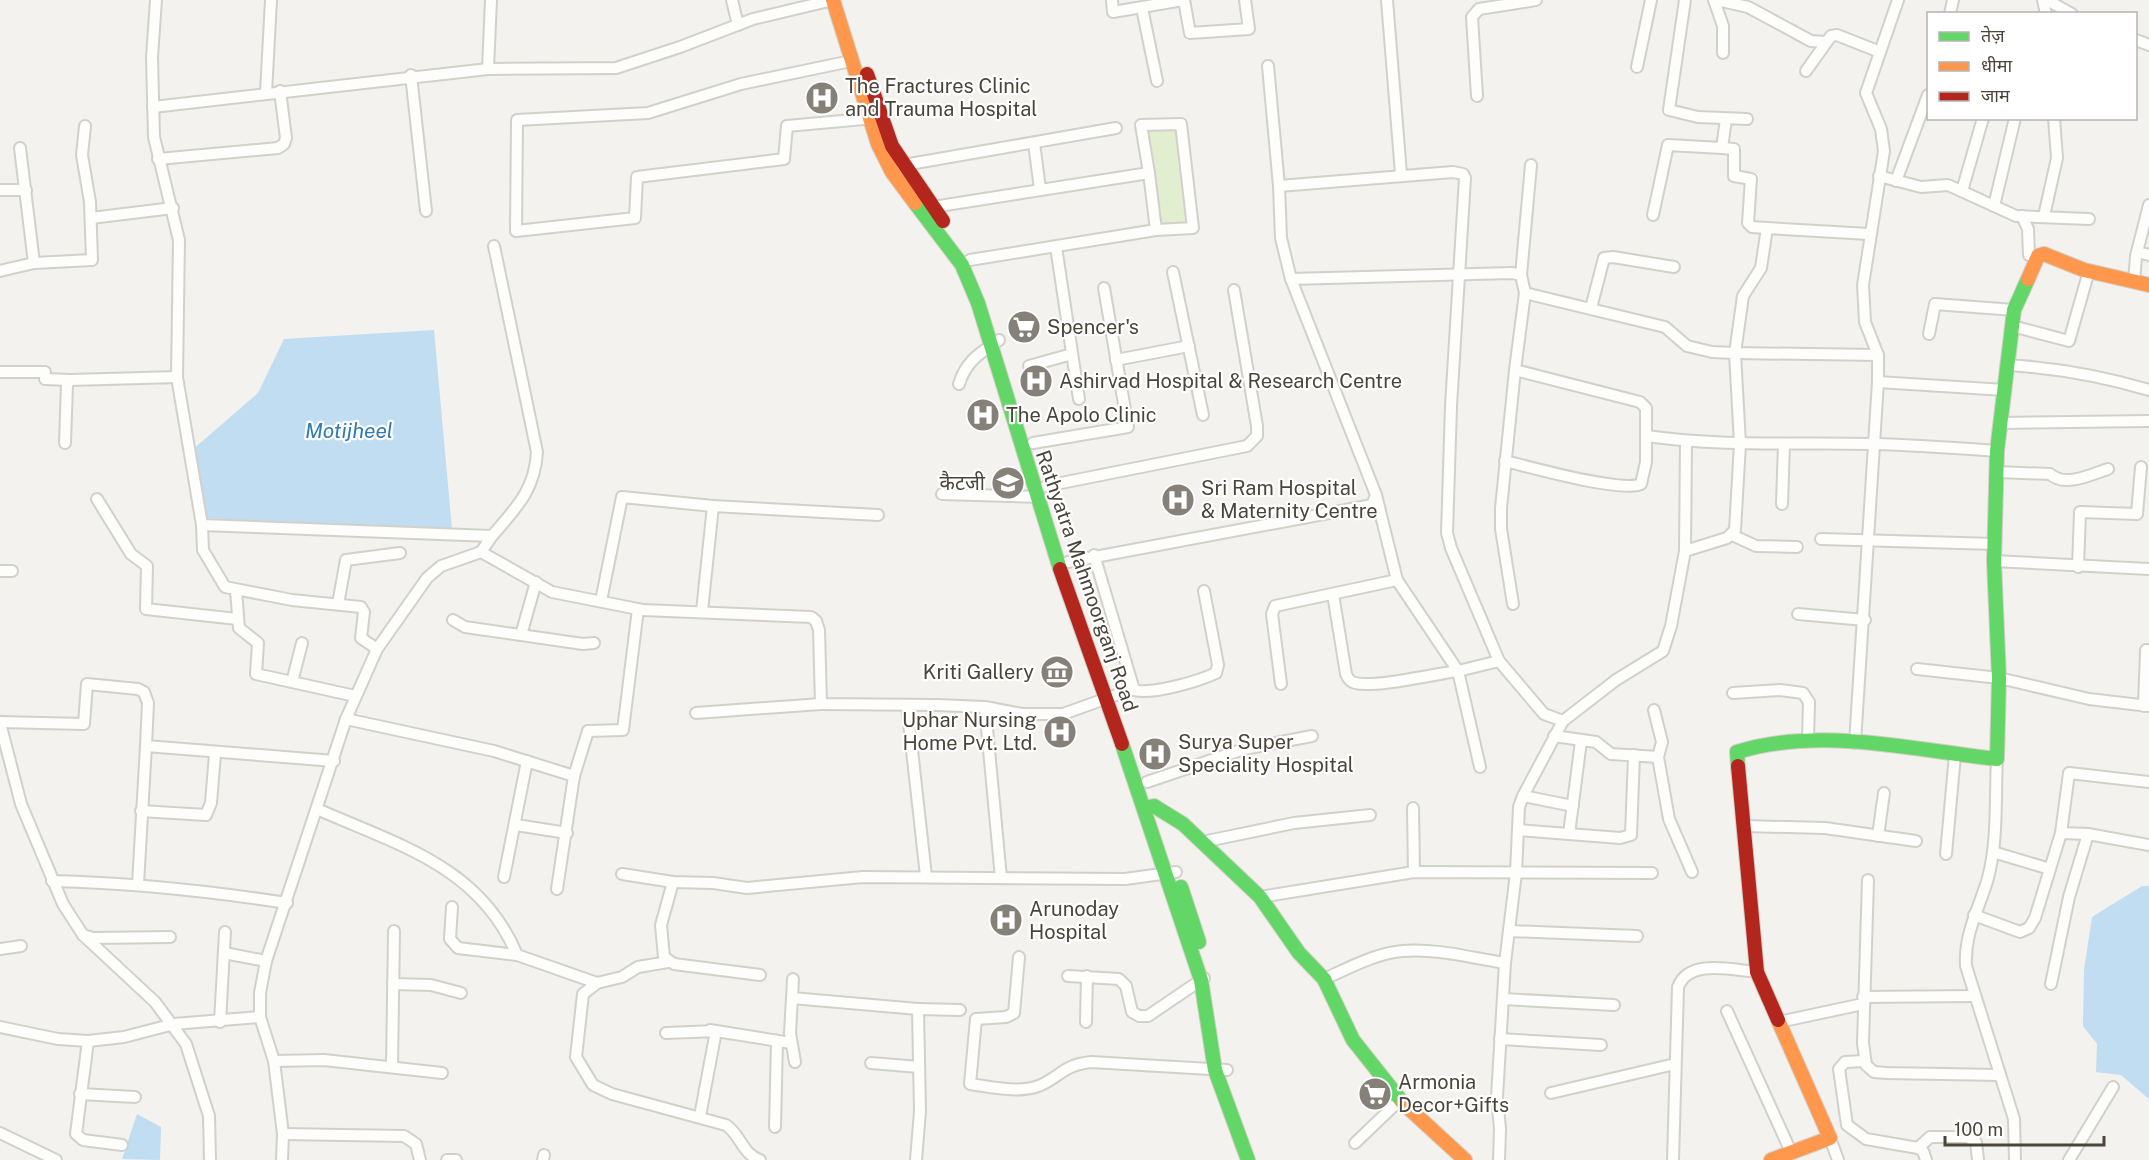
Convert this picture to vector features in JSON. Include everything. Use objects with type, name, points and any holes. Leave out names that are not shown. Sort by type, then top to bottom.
[{"type":"main road","name":"Rathyatra Mahmoorganj Road","points":[[833,0],[851,61],[875,118],[892,172],[962,265],[995,342],[1042,491],[1071,604],[1111,697],[1204,978],[1218,1040],[1221,1070],[1248,1160]]},
{"type":"main road","points":[[843,0],[875,118],[904,165],[970,260],[995,342],[1032,443],[1042,491],[1068,562],[1111,697],[1147,782],[1149,807],[1183,824],[1260,897],[1299,953],[1324,979],[1353,1040],[1400,1100],[1465,1160]]},
{"type":"main road","points":[[1771,1160],[1830,1138],[1757,972],[1737,752],[1756,744],[1808,741],[1855,743],[1998,759],[1999,678],[1994,561],[1997,451],[2014,310],[2037,256],[2044,254],[2088,271],[2149,285]]},
{"type":"main road","name":"Rathyatra Mahmoorganj Road","points":[[1221,1070],[1257,1160]]},
{"type":"street","points":[[156,0],[152,57],[153,107],[158,159],[179,240],[177,378],[202,525],[203,550],[222,583],[236,590],[363,609],[360,636],[377,649]]},
{"type":"street","points":[[266,93],[271,0]]},
{"type":"street","points":[[488,69],[491,0]]},
{"type":"street","points":[[732,0],[738,25]]},
{"type":"street","points":[[153,107],[411,75],[488,69],[616,68],[680,47],[753,18],[833,0]]},
{"type":"street","points":[[1112,0],[1113,12],[1183,0],[1190,33],[1249,29],[1245,0]]},
{"type":"street","points":[[1387,0],[1401,174]]},
{"type":"street","points":[[1477,96],[1472,17],[1479,9],[1493,3],[1536,0]]},
{"type":"street","points":[[1637,66],[1651,0]]},
{"type":"street","points":[[1685,0],[1669,110],[1698,117],[1747,119]]},
{"type":"street","points":[[1723,53],[1723,26],[1716,0],[1748,7],[1811,41],[1825,42]]},
{"type":"street","points":[[1855,743],[1865,620],[1878,382],[1878,355],[1865,322],[1864,266],[1884,151],[1881,129],[1866,93],[1898,0]]},
{"type":"street","points":[[2045,0],[2068,12]]},
{"type":"street","points":[[1142,8],[1157,81]]},
{"type":"street","points":[[1806,71],[1825,42],[1837,34],[1880,52]]},
{"type":"street","points":[[851,61],[741,84],[648,113],[517,120],[516,231],[635,218],[637,177],[784,159],[787,126],[875,118]]},
{"type":"street","points":[[1268,66],[1279,186],[1281,238],[1291,279],[1376,495],[1397,580],[1458,670],[1480,767]]},
{"type":"street","points":[[411,75],[426,211]]},
{"type":"street","points":[[158,159],[278,148],[284,144],[286,138],[280,91]]},
{"type":"street","points":[[1896,181],[1905,152],[1927,100]]},
{"type":"street","points":[[1722,148],[1726,118]]},
{"type":"street","points":[[1962,191],[1982,120]]},
{"type":"street","points":[[1994,206],[2014,120]]},
{"type":"street","points":[[2044,216],[2057,158],[2054,120]]},
{"type":"street","points":[[970,260],[1156,230],[1192,228],[1181,124],[1141,125],[1156,230]]},
{"type":"street","points":[[0,271],[34,263],[92,260],[91,218],[82,155],[86,126]]},
{"type":"street","points":[[904,165],[1116,128]]},
{"type":"street","points":[[1034,143],[1040,189]]},
{"type":"street","points":[[1653,215],[1668,145],[1732,148],[1735,151],[1734,176],[1751,179],[1748,223],[1752,227],[1869,234]]},
{"type":"street","points":[[20,148],[34,263]]},
{"type":"street","points":[[1884,151],[1905,152]]},
{"type":"street","points":[[1513,604],[1501,529],[1505,461],[1525,293],[1521,275],[1531,165]]},
{"type":"street","points":[[1279,186],[1401,174],[1453,172],[1463,174],[1465,178],[1461,275],[1451,406],[1447,533],[1451,548],[1498,661],[1544,714],[1563,721]]},
{"type":"street","points":[[933,207],[1149,173]]},
{"type":"street","points":[[1879,176],[1921,187],[1948,185],[2010,214],[2089,219]]},
{"type":"street","points":[[0,190],[26,190]]},
{"type":"street","points":[[2134,282],[2137,252],[2149,205]]},
{"type":"street","points":[[91,218],[172,208]]},
{"type":"street","points":[[2022,216],[2028,229],[2029,255]]},
{"type":"street","points":[[1685,551],[1732,535],[1736,530],[1740,444],[1735,353],[1743,296],[1761,268],[1767,228]]},
{"type":"street","points":[[282,1160],[283,1134],[274,1061],[260,1017],[260,993],[266,961],[334,761],[345,719],[377,649],[427,578],[441,566],[481,552],[529,490],[536,471],[537,452],[494,246]]},
{"type":"street","points":[[1056,247],[1079,399]]},
{"type":"street","points":[[2137,252],[2149,255]]},
{"type":"street","points":[[1591,308],[1604,258],[1613,257],[1674,267]]},
{"type":"street","points":[[2012,326],[2069,341],[2088,271]]},
{"type":"street","points":[[1173,272],[1203,415]]},
{"type":"street","points":[[1291,279],[1512,273],[1521,275]]},
{"type":"street","points":[[1032,443],[1128,427],[1104,288]]},
{"type":"street","points":[[942,494],[1042,491],[1247,446],[1257,436],[1257,426],[1234,290]]},
{"type":"street","points":[[1525,293],[1665,327],[1687,346],[1712,352],[1878,355]]},
{"type":"street","points":[[1929,334],[1935,304],[2014,310]]},
{"type":"street","points":[[959,384],[963,370],[972,358],[995,342]]},
{"type":"street","points":[[1116,360],[1189,346]]},
{"type":"street","points":[[1029,366],[1072,354]]},
{"type":"street","points":[[2007,365],[2056,368],[2101,376],[2149,390]]},
{"type":"street","points":[[1505,461],[1575,478],[1637,486],[1643,480],[1647,436],[1646,408],[1640,402],[1515,370]]},
{"type":"street","points":[[0,372],[70,380],[177,378]]},
{"type":"street","points":[[65,443],[67,386],[70,380]]},
{"type":"street","points":[[1878,382],[2005,390]]},
{"type":"street","points":[[2001,423],[2149,422]]},
{"type":"street","points":[[1647,436],[1686,442],[1874,444],[1997,451]]},
{"type":"street","points":[[1499,1160],[1500,1129],[1497,1097],[1500,1039],[1505,963],[1516,873],[1522,796],[1563,721],[1616,680],[1663,651],[1673,616],[1685,551],[1686,442]]},
{"type":"street","points":[[1782,504],[1784,444]]},
{"type":"street","points":[[2078,567],[2080,512],[2137,514],[2141,466]]},
{"type":"street","points":[[1997,472],[2050,474],[2069,480],[2108,469]]},
{"type":"street","points":[[1068,562],[1094,555],[1372,505],[1376,495]]},
{"type":"street","points":[[601,601],[622,497],[713,506],[878,515]]},
{"type":"street","points":[[96,499],[134,557],[147,566],[146,609],[237,619]]},
{"type":"street","points":[[702,611],[713,506]]},
{"type":"street","points":[[202,525],[492,536]]},
{"type":"street","points":[[1732,535],[1756,546],[1797,547]]},
{"type":"street","points":[[1821,539],[1995,544]]},
{"type":"street","points":[[481,552],[552,592],[638,609],[811,617],[816,621],[819,630],[821,704]]},
{"type":"street","points":[[338,604],[346,560],[400,553]]},
{"type":"street","points":[[1094,555],[1134,690],[1147,691],[1206,678],[1216,673],[1218,665],[1204,591]]},
{"type":"street","points":[[1994,561],[2149,569]]},
{"type":"street","points":[[0,571],[12,571]]},
{"type":"street","points":[[1281,684],[1272,614],[1275,606],[1397,580]]},
{"type":"street","points":[[521,635],[536,582]]},
{"type":"street","points":[[236,590],[239,628],[258,643],[256,674],[355,696]]},
{"type":"street","points":[[1333,594],[1346,674],[1349,681],[1356,684],[1458,670],[1498,661]]},
{"type":"street","points":[[557,889],[574,776],[588,731],[623,730],[638,609]]},
{"type":"street","points":[[1798,614],[1865,620]]},
{"type":"street","points":[[453,620],[465,627],[583,644],[594,643]]},
{"type":"street","points":[[292,682],[302,643]]},
{"type":"street","points":[[1917,669],[1999,678],[2089,699],[2147,706],[2146,651],[2149,650]]},
{"type":"street","points":[[138,884],[148,703],[144,693],[138,688],[87,684],[84,724],[0,723],[21,804],[52,881],[83,935],[155,1002],[174,1024],[186,1044],[204,1093],[209,1116],[210,1160]]},
{"type":"street","points":[[1734,693],[1780,690],[1803,693],[1809,702],[1808,741]]},
{"type":"street","points":[[696,713],[821,704],[985,707],[1022,714],[1063,714],[1111,697]]},
{"type":"street","points":[[907,705],[926,876]]},
{"type":"street","points":[[985,707],[1001,878]]},
{"type":"street","points":[[1654,710],[1662,742],[1658,757],[1669,819],[1692,872]]},
{"type":"street","points":[[345,719],[494,751],[574,776]]},
{"type":"street","points":[[1147,782],[1244,749],[1312,736]]},
{"type":"street","points":[[1554,736],[1596,742],[1611,754],[1658,757]]},
{"type":"street","points":[[1569,834],[1581,741]]},
{"type":"street","points":[[146,746],[215,754],[334,761]]},
{"type":"street","points":[[141,811],[206,815],[212,802],[215,754]]},
{"type":"street","points":[[1518,830],[1620,838],[1631,835],[1634,755]]},
{"type":"street","points":[[1946,854],[1954,755]]},
{"type":"street","points":[[1998,759],[1988,879],[1974,915],[1965,949],[1966,966],[2014,1119],[2015,1160]]},
{"type":"street","points":[[504,877],[516,825],[526,761]]},
{"type":"street","points":[[1974,915],[2020,932],[2029,928],[2035,918],[2061,833],[2069,773],[2149,782]]},
{"type":"street","points":[[1878,836],[1884,793]]},
{"type":"street","points":[[1522,796],[1573,806]]},
{"type":"street","points":[[1413,808],[1414,872]]},
{"type":"street","points":[[317,809],[417,852],[465,882],[506,928],[517,955]]},
{"type":"street","points":[[1202,842],[1294,823],[1370,815]]},
{"type":"street","points":[[516,825],[567,833]]},
{"type":"street","points":[[1744,826],[1825,828],[1916,841]]},
{"type":"street","points":[[2061,833],[2088,834],[2149,845]]},
{"type":"street","points":[[2051,984],[2069,897],[2088,834]]},
{"type":"street","points":[[1992,852],[2050,869]]},
{"type":"street","points":[[1260,897],[1414,872],[1652,873]]},
{"type":"street","points":[[622,874],[673,882],[713,883],[747,888],[863,877],[1125,879],[1171,873]]},
{"type":"street","points":[[1868,880],[1863,1001],[1864,1061],[1870,1069],[1878,1073],[1999,1075]]},
{"type":"street","points":[[52,881],[138,884],[287,903]]},
{"type":"street","points":[[668,962],[662,951],[661,925],[673,882]]},
{"type":"street","points":[[452,907],[450,939],[458,948],[517,955],[597,983]]},
{"type":"street","points":[[392,1067],[394,931]]},
{"type":"street","points":[[1509,931],[1636,936]]},
{"type":"street","points":[[220,1022],[225,932]]},
{"type":"street","points":[[83,935],[93,938],[170,937]]},
{"type":"street","points":[[0,949],[21,946]]},
{"type":"street","points":[[1324,979],[1371,959],[1403,951],[1426,951],[1505,963]]},
{"type":"street","points":[[224,953],[266,961]]},
{"type":"street","points":[[1019,957],[1014,1013],[1006,1017],[976,1019],[970,1084],[1028,1088],[1040,1085],[1074,1064],[1091,1062],[1221,1070]]},
{"type":"street","points":[[760,975],[668,962],[638,967],[622,977],[597,983],[583,994],[576,1057],[593,1085],[612,1094],[700,1116],[733,1129],[745,1151],[760,1160]]},
{"type":"street","points":[[1674,1160],[1675,1064],[1678,987],[1681,978],[1697,968],[1757,972]]},
{"type":"street","points":[[1068,976],[1119,979],[1126,986],[1132,1012],[1139,1016],[1148,1016],[1204,978]]},
{"type":"street","points":[[1086,1022],[1087,976]]},
{"type":"street","points":[[794,979],[791,1043],[795,1062]]},
{"type":"street","points":[[393,984],[431,985],[461,993]]},
{"type":"street","points":[[1779,1022],[1863,1001],[1975,996]]},
{"type":"street","points":[[792,998],[918,1009],[960,1010]]},
{"type":"street","points":[[1503,999],[1614,1005]]},
{"type":"street","points":[[916,1160],[920,1110],[918,1009]]},
{"type":"street","points":[[1727,1011],[1791,1152]]},
{"type":"street","points":[[0,1027],[58,1039],[88,1041],[124,1037],[174,1024],[260,1017]]},
{"type":"street","points":[[686,1026],[791,1043]]},
{"type":"street","points":[[700,1116],[716,1031]]},
{"type":"street","points":[[666,1033],[716,1031]]},
{"type":"street","points":[[1500,1039],[1601,1045]]},
{"type":"street","points":[[88,1041],[76,1129],[78,1137],[122,1145]]},
{"type":"street","points":[[775,1127],[777,1041]]},
{"type":"street","points":[[274,1061],[302,1059],[441,1073]]},
{"type":"street","points":[[1864,1061],[1845,1062],[1839,1069],[1847,1125],[1866,1139],[1918,1148],[1923,1151],[1926,1160]]},
{"type":"street","points":[[871,1063],[919,1067]]},
{"type":"street","points":[[1551,1093],[1675,1064]]},
{"type":"street","points":[[2069,1160],[2113,1087]]},
{"type":"street","points":[[81,1094],[135,1097]]},
{"type":"street","points":[[1355,1143],[1400,1100]]},
{"type":"street","points":[[0,1133],[56,1160]]},
{"type":"street","points":[[283,1134],[404,1136],[416,1144],[420,1160]]},
{"type":"street","points":[[1918,1148],[1930,1137],[1967,1137],[1976,1142],[1978,1160]]},
{"type":"street","points":[[1830,1138],[1838,1160]]},
{"type":"street","points":[[447,1160],[456,1160]]},
{"type":"green space","points":[[1146,125],[1181,127],[1192,224],[1160,226]]},
{"type":"water","name":"Motijheel","points":[[434,330],[452,529],[202,518],[191,451],[258,393],[284,339]]},
{"type":"water","points":[[2142,886],[2149,886],[2149,1099],[2121,1075],[2096,1072],[2097,1044],[2083,1026],[2084,970],[2092,917]]},
{"type":"water","points":[[137,1114],[161,1127],[160,1160],[122,1159]]},
{"type":"traffic: fast","points":[[915,203],[962,265],[978,303],[1060,569]]},
{"type":"traffic: fast","points":[[1738,766],[1737,752],[1769,744],[1834,740],[1867,742],[1997,759],[1999,678],[1994,561],[1997,451],[2014,310],[2028,279]]},
{"type":"traffic: fast","points":[[1122,744],[1201,980],[1215,1070],[1248,1160]]},
{"type":"traffic: fast","points":[[1144,808],[1154,806],[1183,824],[1260,897],[1299,953],[1324,979],[1353,1040],[1403,1103]]},
{"type":"traffic: fast","points":[[1181,887],[1199,942]]},
{"type":"traffic: slow","points":[[833,0],[878,144],[892,172],[915,203]]},
{"type":"traffic: slow","points":[[2028,279],[2038,256],[2044,254],[2084,270],[2149,285]]},
{"type":"traffic: slow","points":[[1771,1160],[1830,1138],[1778,1020]]},
{"type":"traffic: slow","points":[[1403,1103],[1465,1160]]},
{"type":"traffic: jam","points":[[867,74],[892,146],[943,221]]},
{"type":"traffic: jam","points":[[1060,569],[1122,744]]},
{"type":"traffic: jam","points":[[1738,766],[1757,972],[1778,1020]]},
{"type":"place","name":"The Fractures Clinic and Trauma Hospital","points":[[822,98]]},
{"type":"place","name":"Spencer's","points":[[1024,327]]},
{"type":"place","name":"Ashirvad Hospital & Research Centre","points":[[1036,381]]},
{"type":"place","name":"The Apolo Clinic","points":[[983,415]]},
{"type":"place","name":"कैटजी","points":[[1008,483]]},
{"type":"place","name":"Sri Ram Hospital & Maternity Centre","points":[[1178,500]]},
{"type":"place","name":"Kriti Gallery","points":[[1057,672]]},
{"type":"place","name":"Uphar Nursing Home Pvt. Ltd.","points":[[1060,732]]},
{"type":"place","name":"Surya Super Speciality Hospital","points":[[1155,754]]},
{"type":"place","name":"Arunoday Hospital","points":[[1006,920]]},
{"type":"place","name":"Armonia Decor+Gifts","points":[[1375,1094]]}]
